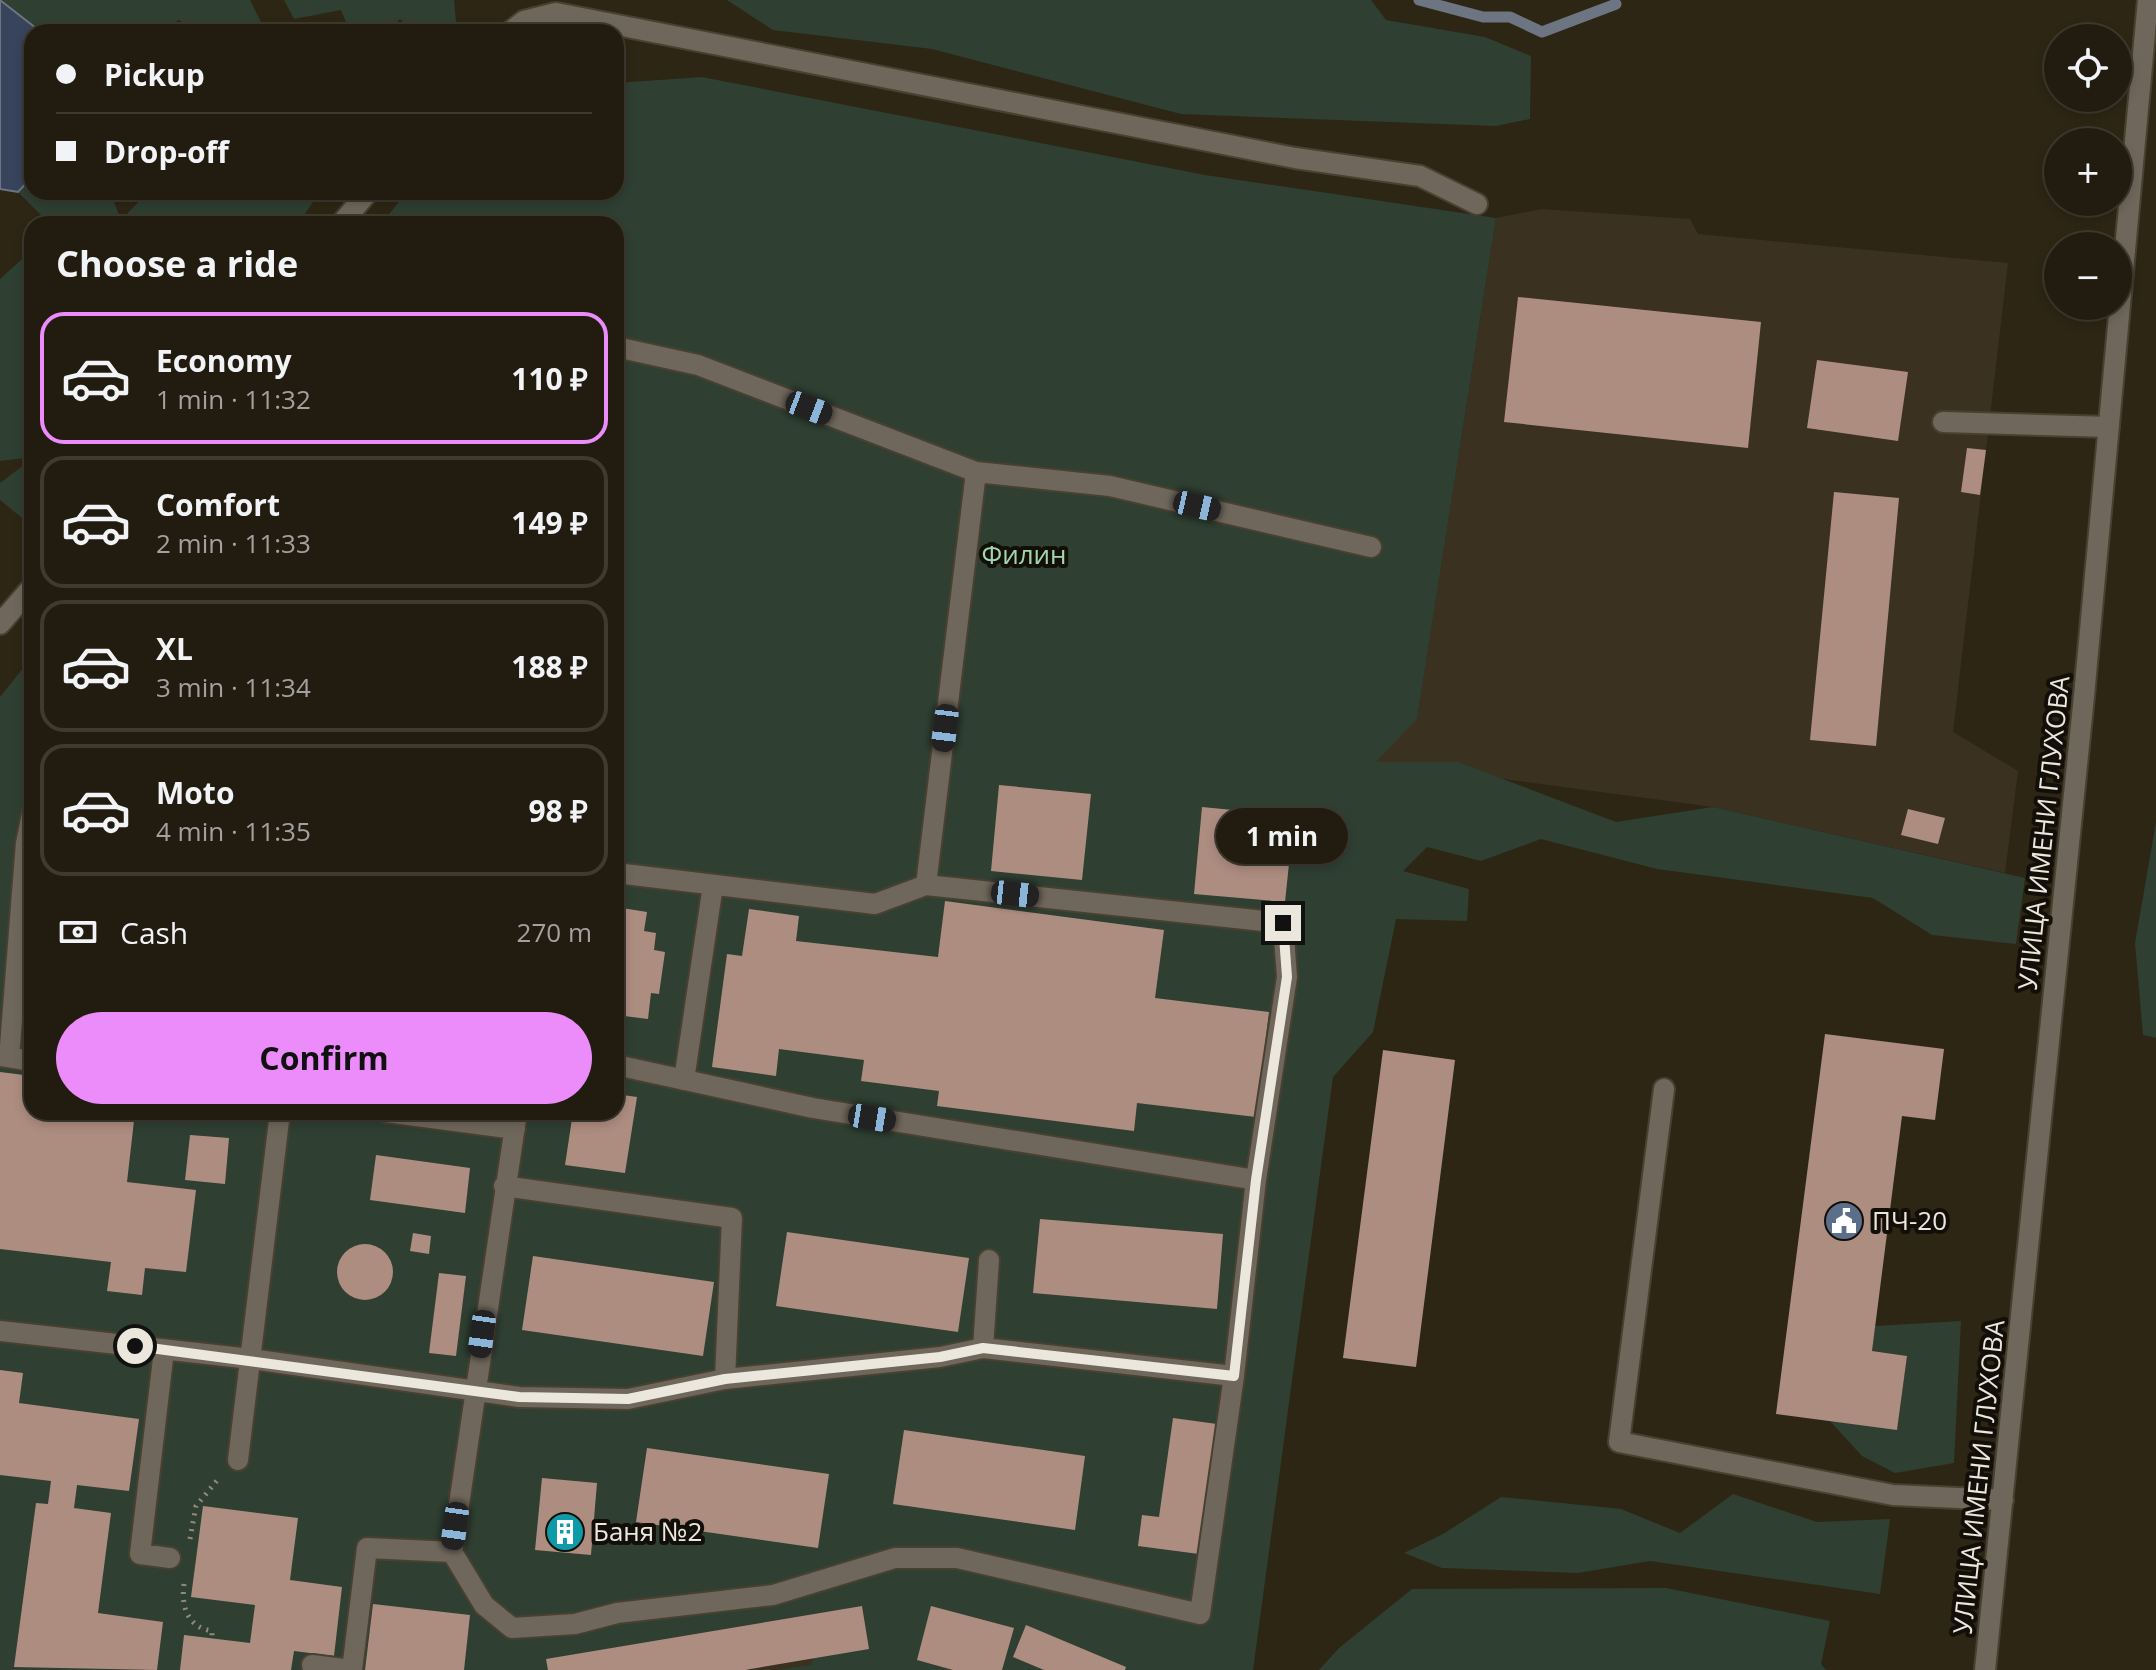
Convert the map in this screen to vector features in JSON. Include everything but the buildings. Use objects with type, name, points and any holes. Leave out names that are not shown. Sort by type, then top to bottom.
[{"type":"street","name":"УЛИЦА ИМЕНИ ГЛУХОВА","points":[[1985,1670],[2109,427],[2148,0]]},
{"type":"street","points":[[520,24],[556,13],[612,24]]},
{"type":"street","points":[[624,26],[1295,158],[1420,176],[1477,204]]},
{"type":"street","points":[[348,216],[361,200]]},
{"type":"street","points":[[624,349],[698,365],[976,472],[1110,486],[1371,547]]},
{"type":"street","points":[[1943,422],[2109,427]]},
{"type":"street","points":[[926,885],[976,472]]},
{"type":"street","points":[[0,624],[24,596]]},
{"type":"street","points":[[516,1120],[452,1552],[484,1605],[512,1628],[575,1624],[617,1613],[773,1595],[895,1558],[957,1558],[1200,1614],[1234,1376],[1256,1180],[1287,977],[1283,923],[926,885],[875,904],[624,874]]},
{"type":"street","points":[[684,1080],[713,885]]},
{"type":"street","points":[[24,887],[5,1051],[24,1058]]},
{"type":"street","points":[[624,1067],[813,1108],[1256,1180]]},
{"type":"street","points":[[1664,1089],[1619,1442],[1893,1495],[2003,1500]]},
{"type":"street","points":[[238,1460],[279,1120]]},
{"type":"street","points":[[504,1186],[732,1218],[725,1379]]},
{"type":"street","points":[[983,1348],[989,1260]]},
{"type":"street","points":[[0,1331],[251,1359],[474,1393],[628,1399],[725,1379],[940,1357],[983,1348],[1234,1376]]},
{"type":"street","points":[[164,1350],[140,1554],[170,1558]]},
{"type":"street","points":[[312,1665],[351,1670],[367,1548],[452,1552]]},
{"type":"path","points":[[202,1629],[212,1631],[212,1638]]},
{"type":"shaded area","points":[[1541,209],[1690,219],[1698,234],[2008,263],[1953,732],[2018,771],[2005,873],[1713,807],[1375,762],[1417,718],[1496,218]]},
{"type":"shaded area","points":[[820,1657],[817,1670],[745,1670]]},
{"type":"green space","points":[[2,0],[250,0],[262,24],[184,24],[179,20],[172,24],[31,24]]},
{"type":"green space","points":[[284,0],[454,0],[456,24],[405,24],[400,19],[395,24],[347,24],[341,10],[294,19]]},
{"type":"green space","points":[[727,0],[1371,0],[1386,20],[1485,37],[1531,56],[1530,119],[1496,126],[1181,114],[932,49],[773,30]]},
{"type":"green space","name":"Филин","points":[[702,77],[1205,175],[1496,218],[1417,719],[1376,762],[1458,762],[1616,822],[1713,807],[2025,878],[2016,944],[1932,935],[1873,898],[1657,869],[1541,839],[1481,861],[1427,847],[1403,871],[1469,889],[1467,921],[1396,919],[1373,1032],[1333,1077],[1253,1670],[777,1670],[811,1665],[814,1658],[745,1670],[0,1670],[0,697],[24,667],[24,1120],[624,1120],[624,216],[388,216],[400,200],[624,200],[624,82]]},
{"type":"green space","points":[[26,200],[113,200],[119,216],[42,216]]},
{"type":"green space","points":[[140,200],[314,200],[304,216],[125,216]]},
{"type":"green space","points":[[24,257],[24,458],[0,461],[0,279]]},
{"type":"green space","points":[[24,465],[24,520],[0,500],[0,483]]},
{"type":"green space","points":[[2156,822],[2156,1038],[2143,1035],[2135,943]]},
{"type":"green space","points":[[1961,1321],[1954,1463],[1895,1473],[1862,1456],[1830,1421],[1897,1429],[1907,1356],[1872,1351],[1875,1326]]},
{"type":"green space","points":[[1733,1494],[1817,1522],[1890,1519],[1880,1594],[1650,1561],[1578,1573],[1442,1568],[1404,1553],[1443,1534],[1501,1497],[1621,1509],[1680,1533]]},
{"type":"green space","points":[[1666,1588],[1830,1621],[1821,1664],[1826,1670],[1319,1670],[1339,1648],[1412,1589]]},
{"type":"water","points":[[0,0],[31,24],[24,24],[24,186],[18,192],[0,189]]},
{"type":"waterway","points":[[1419,0],[1483,17],[1510,17],[1542,32],[1616,4]]},
{"type":"place","name":"ПЧ-20","points":[[1844,1221]]},
{"type":"place","name":"Баня №2","points":[[565,1532]]},
{"type":"route","points":[[135,1346],[519,1397],[628,1399],[725,1379],[940,1357],[983,1348],[1234,1376],[1256,1180],[1287,977],[1283,923]]}]
